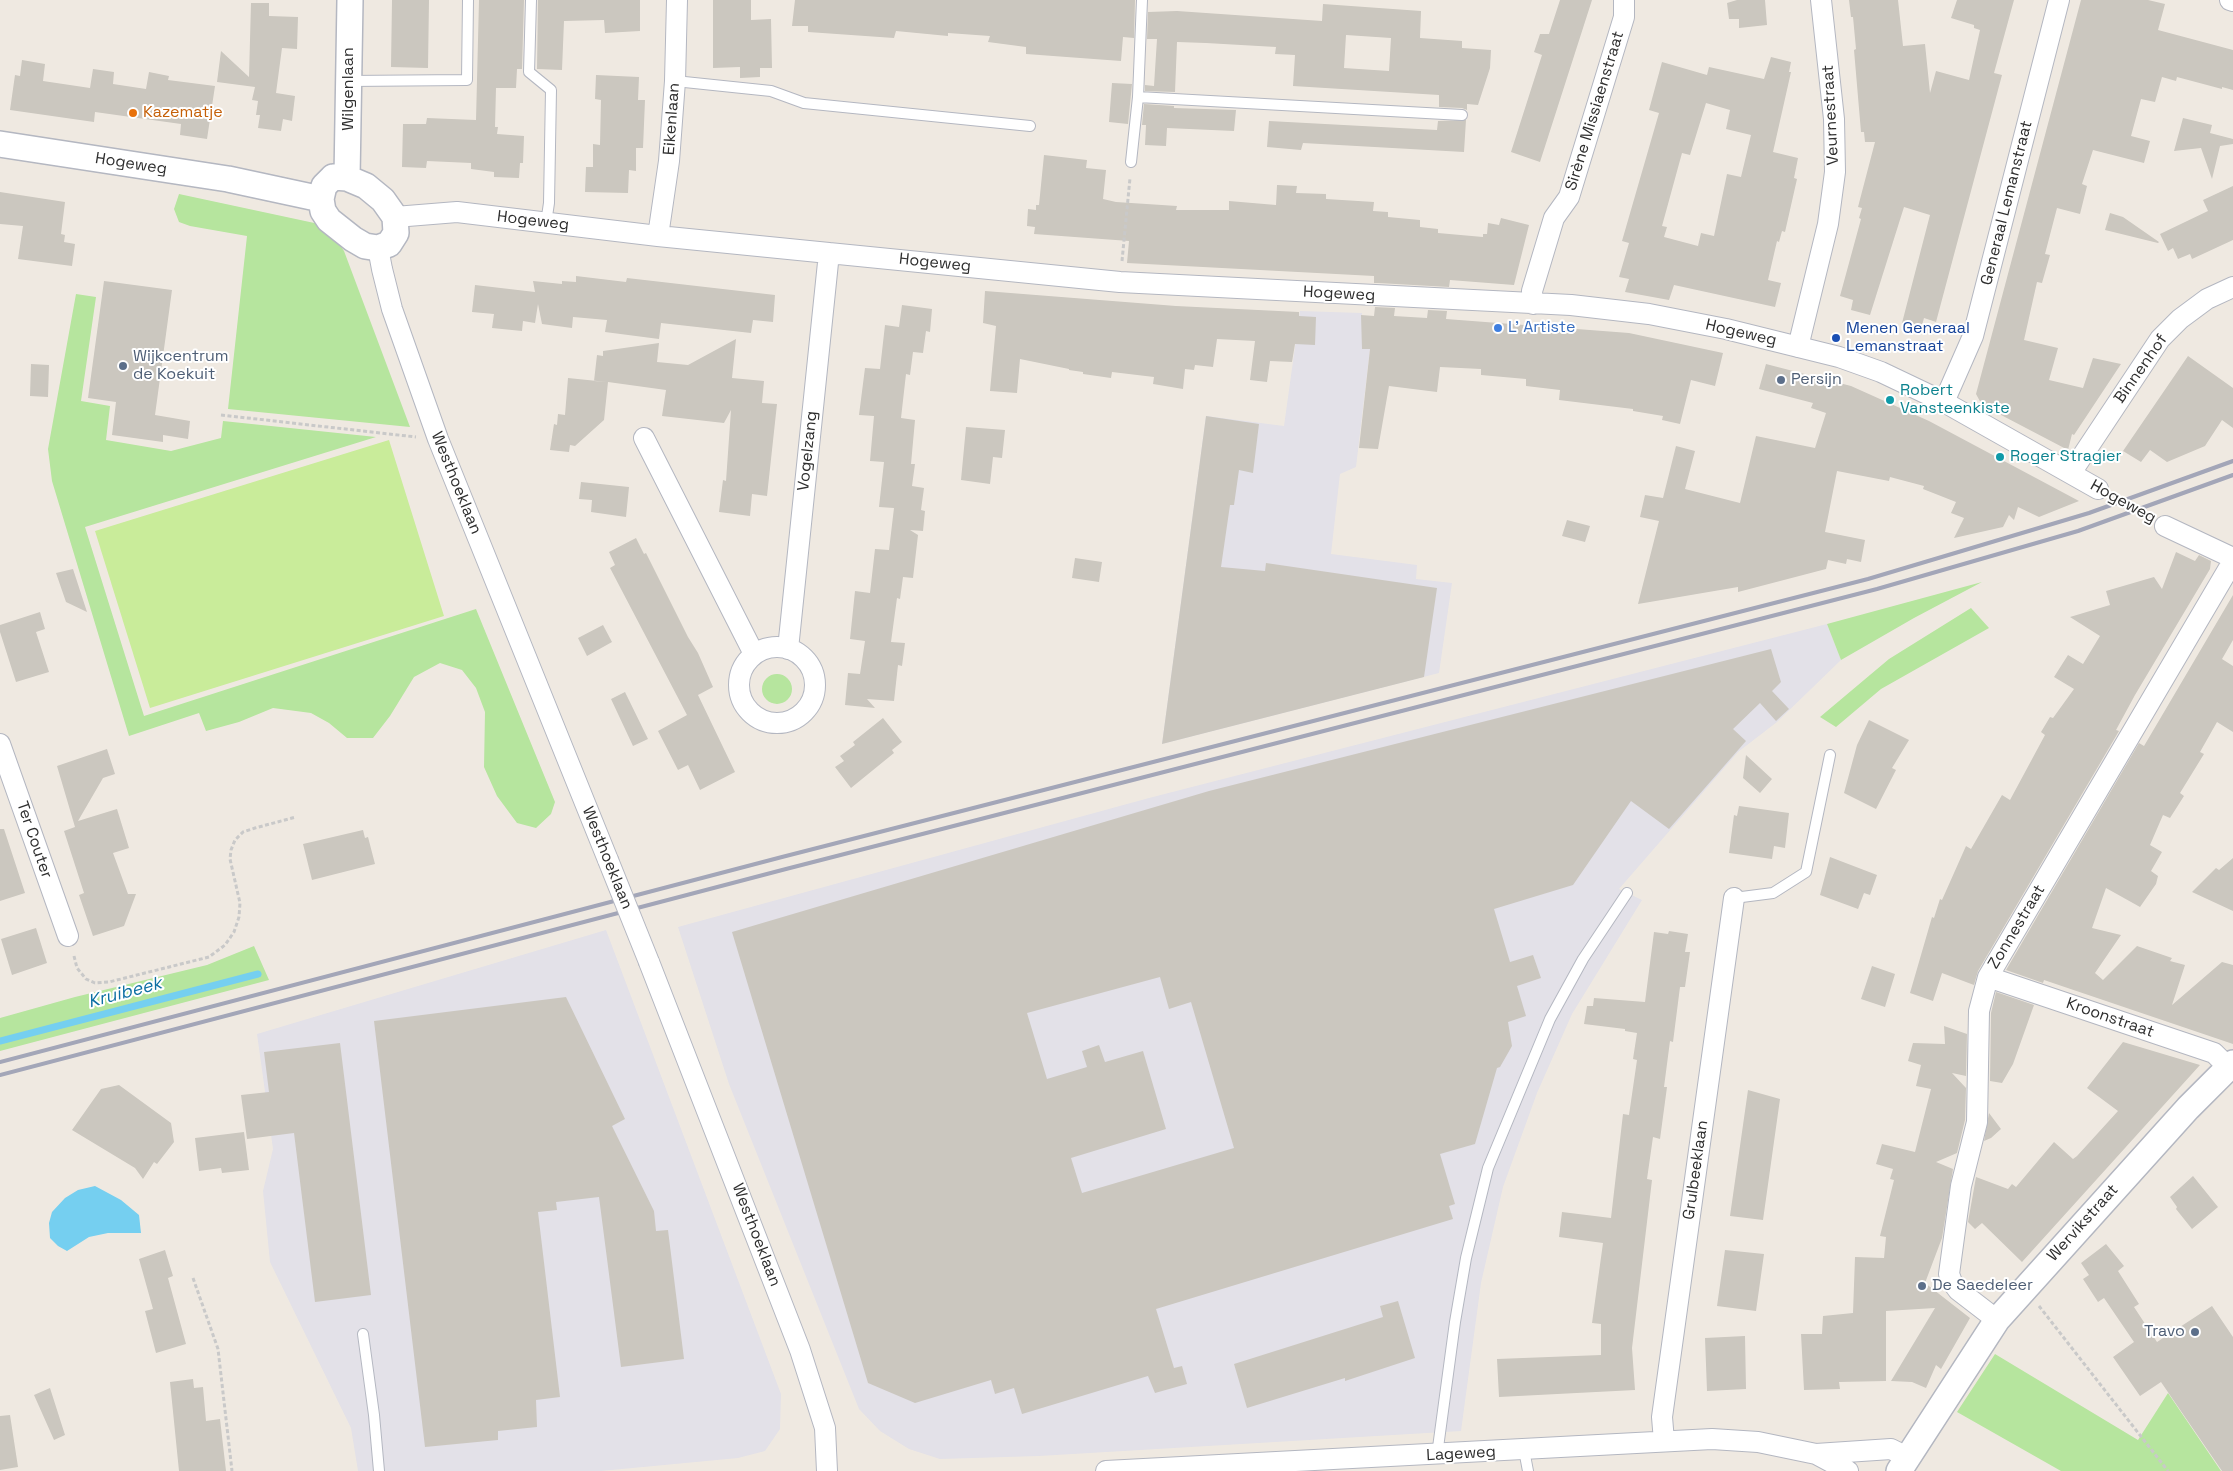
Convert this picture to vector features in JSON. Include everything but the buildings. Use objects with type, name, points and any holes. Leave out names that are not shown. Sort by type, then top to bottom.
[{"type":"street","name":"Wilgenlaan","points":[[347,178],[350,0]]},
{"type":"street","name":"Eikenlaan","points":[[658,236],[669,161],[675,81],[677,0]]},
{"type":"street","name":"Sirène Missiaenstraat","points":[[1534,304],[1532,291],[1554,218],[1569,198],[1624,18],[1624,0]]},
{"type":"street","name":"Veurnestraat","points":[[1798,347],[1828,224],[1834,172],[1834,119],[1821,0]]},
{"type":"street","name":"Generaal Lemanstraat","points":[[1944,402],[1972,336],[2059,0]]},
{"type":"street","name":"Hogeweg","points":[[0,144],[219,178],[320,199]]},
{"type":"street","points":[[333,177],[347,178],[366,186],[382,200],[395,217],[396,233],[389,244],[378,248],[365,246],[329,220],[323,211],[320,199],[324,186],[333,177]]},
{"type":"street","name":"Hogeweg","points":[[395,217],[457,212],[658,236],[1120,282],[1571,305],[1649,314],[1726,329],[1843,358],[1881,372],[1944,402],[2098,489]]},
{"type":"street","name":"Westhoeklaan","points":[[378,248],[392,308],[438,439],[649,962],[800,1350],[825,1428],[827,1471]]},
{"type":"street","name":"Vogelzang","points":[[788,649],[829,252]]},
{"type":"street","name":"Binnenhof","points":[[2070,473],[2160,340],[2180,319],[2207,299],[2233,287]]},
{"type":"street","points":[[644,438],[754,654]]},
{"type":"street","name":"Hogeweg","points":[[2165,526],[2233,560]]},
{"type":"street","name":"Zonnestraat","points":[[1996,1320],[1958,1290],[1949,1274],[1961,1186],[1977,1122],[1979,1011],[1988,977],[2233,560]]},
{"type":"street","points":[[775,647],[788,649],[804,658],[812,669],[816,682],[814,696],[808,708],[798,717],[783,723],[769,723],[756,718],[747,708],[740,697],[740,676],[745,664],[754,654],[775,647]]},
{"type":"street","name":"Ter Couter","points":[[0,744],[68,936]]},
{"type":"street","name":"Grulbeeklaan","points":[[1664,1442],[1662,1417],[1734,898]]},
{"type":"street","name":"Kroonstraat","points":[[1988,977],[2214,1053],[2228,1070]]},
{"type":"street","name":"Wervikstraat","points":[[1903,1464],[1996,1320],[2228,1070]]},
{"type":"street","name":"Lageweg","points":[[1117,1471],[1712,1439],[1758,1442],[1816,1454],[1891,1449],[1903,1464]]},
{"type":"street","name":"Lageweg","points":[[1816,1454],[1848,1471]]},
{"type":"lane","points":[[348,81],[467,80],[468,0]]},
{"type":"lane","points":[[531,0],[529,72],[551,90],[549,203],[546,223]]},
{"type":"lane","points":[[1131,162],[1138,97],[1142,0]]},
{"type":"lane","points":[[675,81],[771,91],[804,103],[1030,126]]},
{"type":"lane","points":[[1138,97],[1462,115]]},
{"type":"lane","points":[[1734,898],[1773,893],[1806,872],[1830,755]]},
{"type":"lane","points":[[1437,1455],[1455,1322],[1466,1258],[1488,1168],[1550,1019],[1583,959],[1627,893]]},
{"type":"lane","points":[[363,1334],[374,1414],[378,1471]]},
{"type":"lane","points":[[1524,1450],[1528,1471]]},
{"type":"path","points":[[1120,282],[1131,162]]},
{"type":"path","points":[[220,415],[438,439]]},
{"type":"path","name":"Hogeweg","points":[[2098,489],[2165,526]]},
{"type":"path","points":[[68,936],[77,968],[86,979],[95,982],[109,982],[209,957],[225,945],[234,932],[239,917],[240,903],[230,859],[235,840],[243,832],[296,817]]},
{"type":"path","points":[[193,1278],[218,1348],[232,1471]]},
{"type":"path","points":[[2024,1288],[2168,1471]]},
{"type":"shaded area","points":[[1300,311],[1362,313],[1362,349],[1370,349],[1356,467],[1340,474],[1331,554],[1417,565],[1416,579],[1452,583],[1439,673],[1162,744],[1206,416],[1284,426]]},
{"type":"shaded area","points":[[1827,624],[1841,660],[1777,722],[1738,752],[1619,889],[1642,900],[1572,1014],[1537,1093],[1503,1187],[1481,1283],[1461,1431],[1039,1456],[940,1459],[909,1449],[880,1431],[859,1409],[729,1084],[678,927],[1149,798]]},
{"type":"shaded area","points":[[606,930],[781,1394],[780,1429],[765,1451],[738,1458],[601,1471],[358,1471],[351,1428],[270,1262],[263,1191],[273,1149],[257,1034]]},
{"type":"green space","points":[[179,194],[319,224],[333,235],[344,251],[410,427],[228,409],[247,236],[190,226],[179,222],[174,209]]},
{"type":"green space","points":[[76,294],[96,297],[81,401],[110,406],[106,440],[171,451],[221,438],[223,421],[376,437],[85,527],[144,716],[476,609],[555,802],[551,814],[536,828],[517,823],[497,796],[484,767],[485,712],[476,688],[462,670],[440,663],[414,677],[390,716],[373,738],[347,738],[329,723],[311,713],[273,708],[239,722],[206,731],[199,713],[129,736],[52,481],[48,449]]},
{"type":"green space","points":[[389,440],[444,616],[150,708],[95,531]]},
{"type":"green space","points":[[1982,582],[1914,618],[1841,660],[1827,624]]},
{"type":"green space","points":[[1971,608],[1989,628],[1881,689],[1836,727],[1820,717],[1889,659]]},
{"type":"green space","points":[[777,674],[788,678],[792,689],[788,700],[777,704],[766,700],[762,689],[766,678]]},
{"type":"green space","points":[[254,946],[269,980],[0,1051],[0,1018],[75,997],[207,965]]},
{"type":"green space","points":[[1995,1354],[2138,1440],[2168,1393],[2221,1471],[2061,1471],[1957,1412]]},
{"type":"water","points":[[95,1186],[121,1200],[139,1215],[141,1233],[108,1233],[89,1237],[67,1251],[50,1238],[49,1223],[52,1212],[65,1198],[78,1190]]},
{"type":"waterway","name":"Kruibeek","points":[[0,1041],[258,974]]},
{"type":"railway","points":[[0,1062],[782,857],[1868,579],[2089,513],[2233,461]]},
{"type":"railway","points":[[0,1075],[786,869],[1877,589],[2078,531],[2233,475]]},
{"type":"place","name":"Kazematje","points":[[133,113]]},
{"type":"place","name":"L' Artiste","points":[[1498,328]]},
{"type":"place","name":"Menen Generaal Lemanstraat","points":[[1836,338]]},
{"type":"place","name":"Wijkcentrum de Koekuit","points":[[123,366]]},
{"type":"place","name":"Persijn","points":[[1781,380]]},
{"type":"place","name":"Robert Vansteenkiste","points":[[1890,400]]},
{"type":"place","name":"Roger Stragier","points":[[2000,457]]},
{"type":"place","name":"De Saedeleer","points":[[1922,1286]]},
{"type":"place","name":"Travo","points":[[2195,1332]]}]
